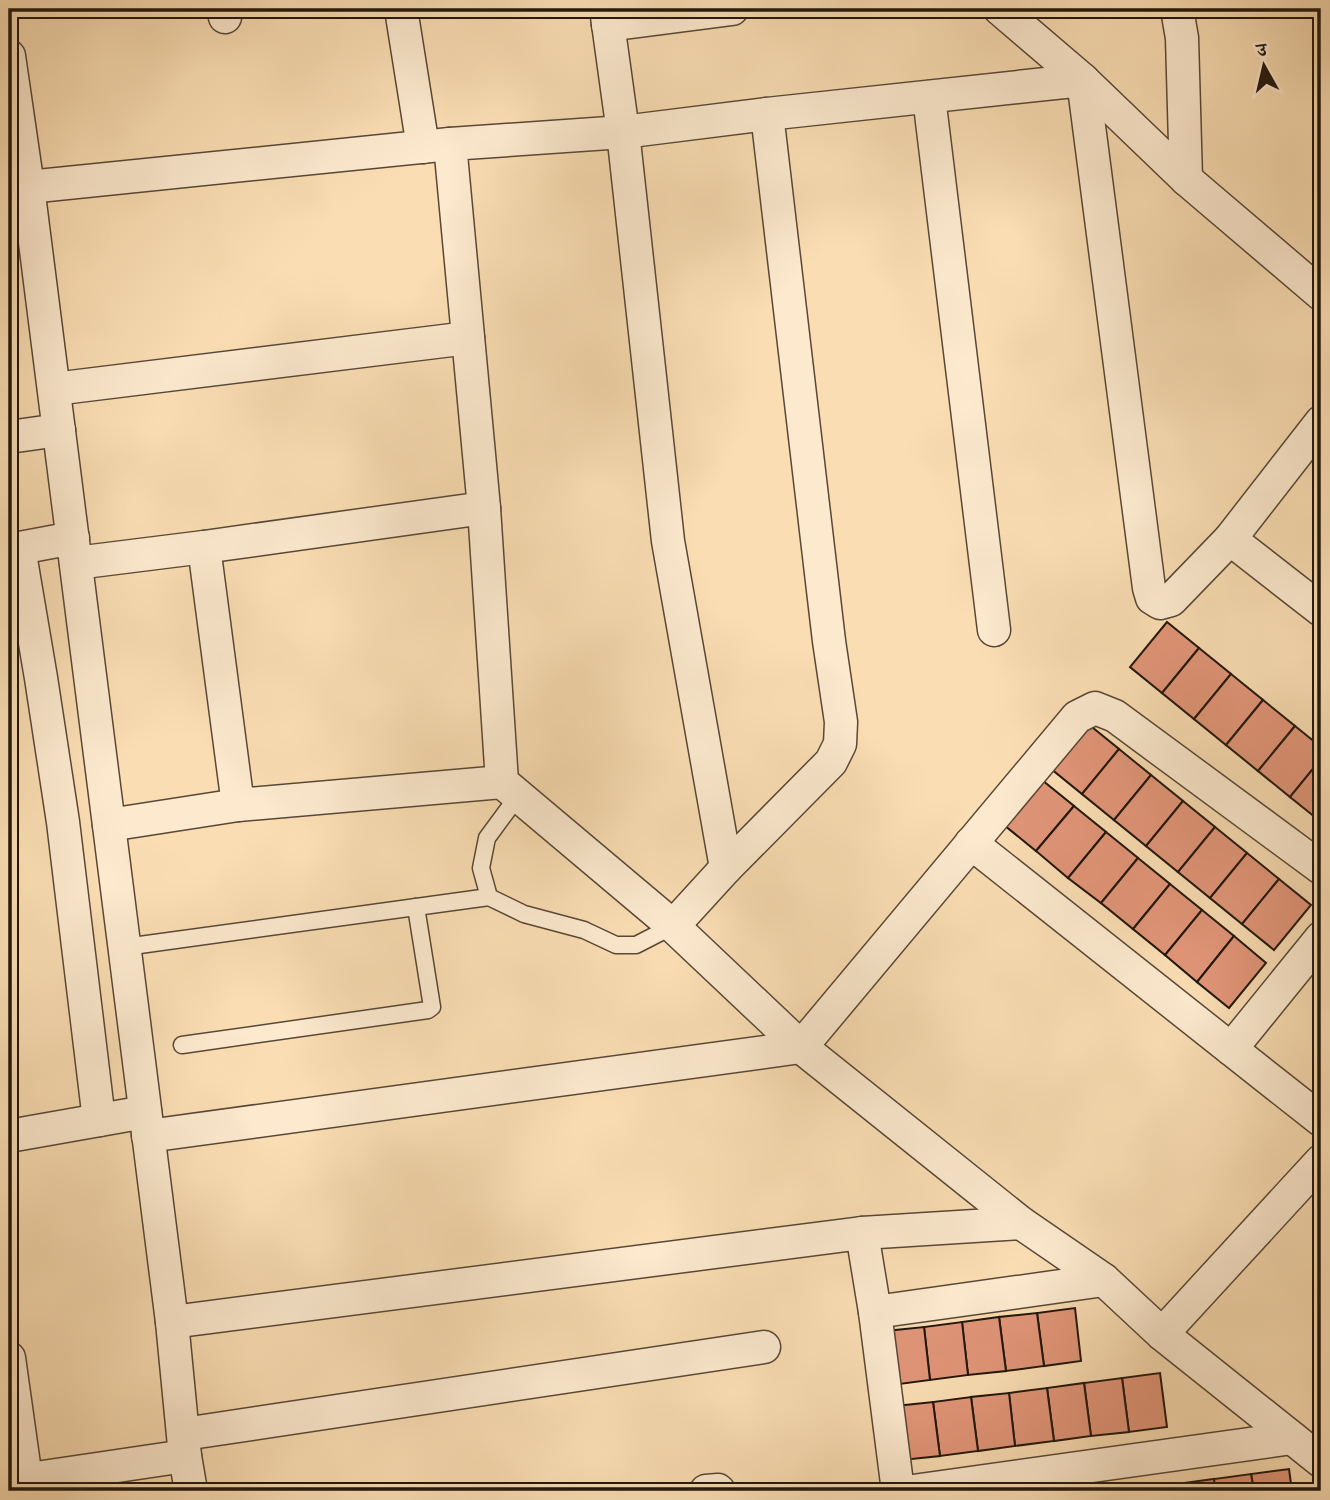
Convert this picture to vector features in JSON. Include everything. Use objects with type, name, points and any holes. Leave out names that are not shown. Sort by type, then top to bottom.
[{"type":"street","points":[[401,9],[436,145],[468,338],[510,789]]},
{"type":"street","points":[[726,868],[668,541],[623,132],[607,17],[732,9]]},
{"type":"street","points":[[1000,9],[1083,80],[1186,179],[1321,293]]},
{"type":"street","points":[[1177,9],[1182,38],[1186,179]]},
{"type":"street","points":[[9,56],[125,947],[191,1491]]},
{"type":"street","points":[[28,187],[436,145],[623,132],[1083,80]]},
{"type":"street","points":[[1083,80],[1152,598],[1160,603],[1171,600],[1230,539],[1321,422]]},
{"type":"street","points":[[929,97],[994,630]]},
{"type":"street","points":[[673,926],[831,762],[840,744],[841,722],[767,114]]},
{"type":"street","points":[[54,389],[468,338]]},
{"type":"street","points":[[9,437],[59,430]]},
{"type":"street","points":[[99,1120],[63,822],[41,678],[14,549],[204,547],[484,508]]},
{"type":"street","points":[[1230,539],[1321,610]]},
{"type":"street","points":[[204,547],[238,805]]},
{"type":"street","points":[[9,1136],[99,1120],[147,1124],[801,1047],[1077,717],[1095,708],[1115,716],[1321,868]]},
{"type":"street","points":[[109,825],[238,805],[510,789],[673,926],[801,1047],[1021,1223],[1104,1280],[1162,1334],[1321,1461]]},
{"type":"street","points":[[971,843],[1321,1120]]},
{"type":"street","points":[[1231,1049],[1321,938]]},
{"type":"street","points":[[1162,1334],[1321,1161]]},
{"type":"street","points":[[172,1322],[862,1233],[1021,1223]]},
{"type":"street","points":[[862,1233],[898,1491]]},
{"type":"street","points":[[875,1312],[1104,1280]]},
{"type":"street","points":[[9,1358],[17,1480],[184,1445],[764,1347]]},
{"type":"street","points":[[914,1491],[1292,1438]]},
{"type":"street","points":[[706,1491],[719,1491]]},
{"type":"lane","points":[[488,897],[481,867],[487,838],[510,789]]},
{"type":"lane","points":[[125,947],[488,897],[524,914],[584,930],[616,945],[636,945],[673,926]]},
{"type":"lane","points":[[182,1045],[428,1010],[432,1007],[416,906]]},
{"type":"building","points":[[1167,622],[1199,648],[1162,693],[1130,667]]},
{"type":"building","points":[[1199,648],[1231,674],[1194,719],[1162,693]]},
{"type":"building","points":[[1231,674],[1263,700],[1226,745],[1194,719]]},
{"type":"building","points":[[1263,700],[1295,726],[1258,771],[1226,745]]},
{"type":"building","points":[[1087,723],[1119,749],[1082,794],[1050,768]]},
{"type":"building","points":[[1295,726],[1321,747],[1321,759],[1290,797],[1258,771]]},
{"type":"building","points":[[1119,749],[1151,775],[1114,820],[1082,794]]},
{"type":"building","points":[[1321,759],[1321,822],[1290,797]]},
{"type":"building","points":[[1151,775],[1183,801],[1146,846],[1114,820]]},
{"type":"building","points":[[1042,780],[1074,806],[1036,851],[1004,825]]},
{"type":"building","points":[[1183,801],[1215,827],[1178,872],[1146,846]]},
{"type":"building","points":[[1074,806],[1106,832],[1068,878],[1036,851]]},
{"type":"building","points":[[1215,827],[1247,853],[1210,898],[1178,872]]},
{"type":"building","points":[[1106,832],[1138,858],[1101,903],[1068,878]]},
{"type":"building","points":[[1247,853],[1279,879],[1242,924],[1210,898]]},
{"type":"building","points":[[1138,858],[1170,884],[1133,929],[1101,903]]},
{"type":"building","points":[[1279,879],[1311,905],[1274,950],[1242,924]]},
{"type":"building","points":[[1170,884],[1202,910],[1165,955],[1133,929]]},
{"type":"building","points":[[1202,910],[1234,936],[1197,982],[1165,955]]},
{"type":"building","points":[[1234,936],[1266,963],[1229,1008],[1197,982]]},
{"type":"building","points":[[1075,1308],[1081,1361],[1044,1366],[1037,1313]]},
{"type":"building","points":[[1037,1313],[1044,1366],[1006,1371],[999,1317]]},
{"type":"building","points":[[999,1317],[1006,1371],[968,1375],[962,1322]]},
{"type":"building","points":[[962,1322],[968,1375],[930,1380],[924,1327]]},
{"type":"building","points":[[924,1327],[930,1380],[892,1385],[886,1331]]},
{"type":"building","points":[[1160,1373],[1167,1427],[1129,1432],[1122,1378]]},
{"type":"building","points":[[1122,1378],[1129,1432],[1091,1436],[1084,1383]]},
{"type":"building","points":[[1084,1383],[1091,1436],[1054,1441],[1047,1388]]},
{"type":"building","points":[[1047,1388],[1054,1441],[1015,1446],[1009,1393]]},
{"type":"building","points":[[1009,1393],[1015,1446],[978,1451],[971,1397]]},
{"type":"building","points":[[971,1397],[978,1451],[940,1456],[933,1402]]},
{"type":"building","points":[[933,1402],[940,1456],[902,1460],[896,1406]]},
{"type":"building","points":[[1289,1469],[1292,1491],[1254,1491],[1251,1474]]},
{"type":"building","points":[[1251,1474],[1254,1491],[1215,1491],[1214,1479]]},
{"type":"building","points":[[1214,1479],[1215,1491],[1177,1491],[1176,1484]]},
{"type":"building","points":[[1176,1484],[1177,1491],[1138,1491],[1138,1489]]}]
